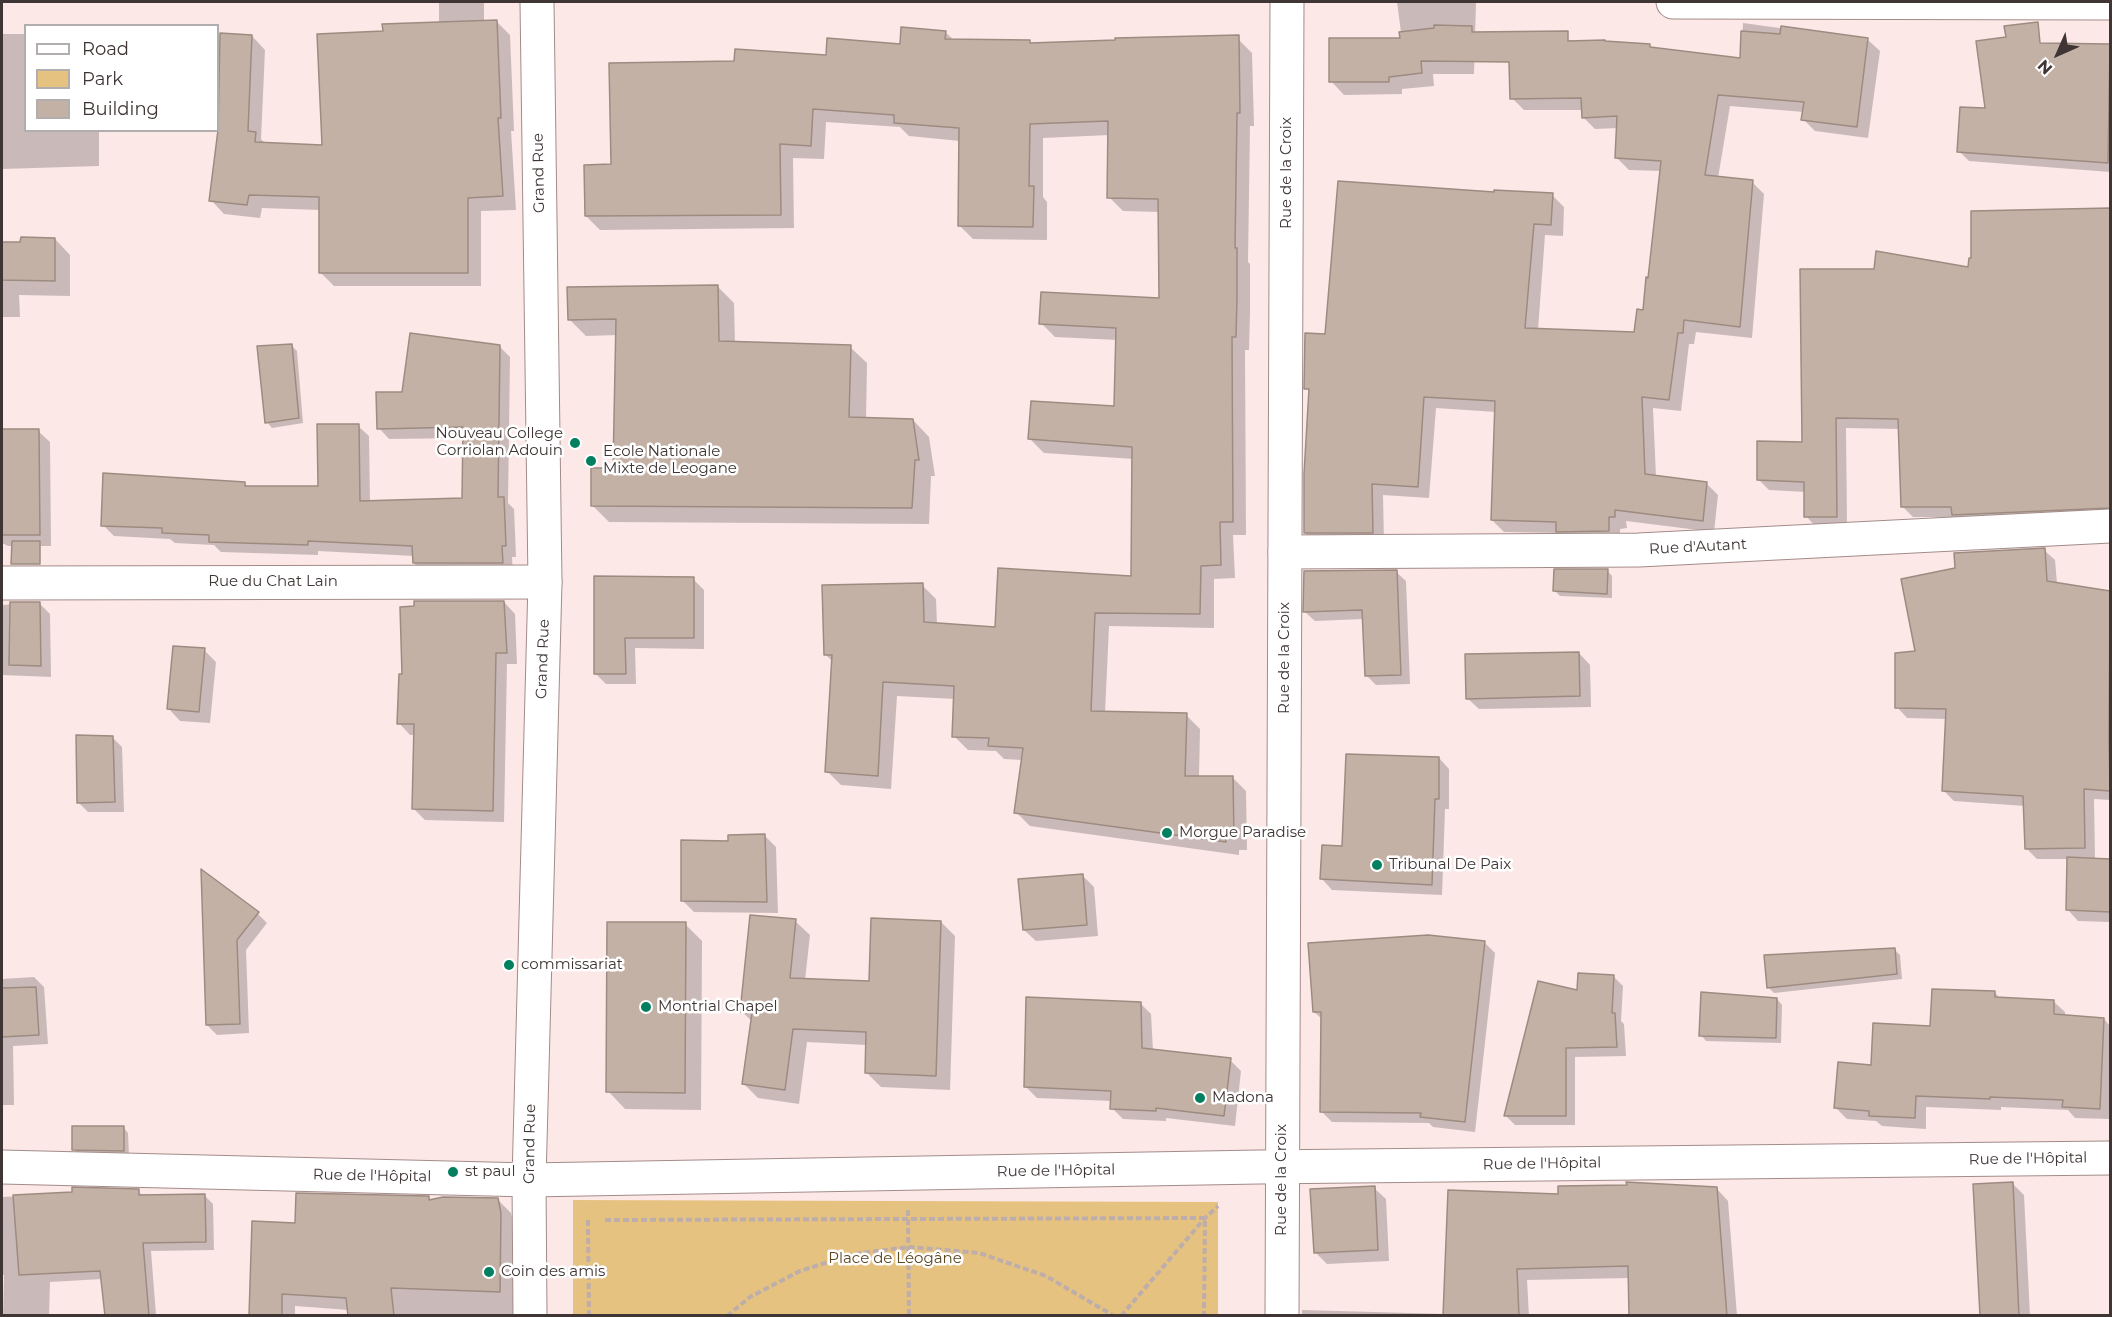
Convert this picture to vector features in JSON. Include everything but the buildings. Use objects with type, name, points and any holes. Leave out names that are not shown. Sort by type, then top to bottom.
[{"type":"street","name":"Grand Rue","points":[[530,1316],[529,1180],[545,582],[537,2]]},
{"type":"street","name":"Rue de la Croix","points":[[1282,1316],[1270,1167],[1285,552],[1287,2]]},
{"type":"street","points":[[1673,2],[2110,3]]},
{"type":"street","name":"Rue d'Autant","points":[[1285,552],[1639,550],[2110,526]]},
{"type":"street","name":"Rue du Chat Lain","points":[[2,583],[545,582]]},
{"type":"street","name":"Rue de l'Hôpital","points":[[2,1167],[529,1180],[1270,1167],[2110,1158]]},
{"type":"path","points":[[1121,1316],[1205,1218],[1270,1167]]},
{"type":"path","points":[[906,1173],[909,1316]]},
{"type":"path","points":[[589,1316],[588,1220],[1205,1218]]},
{"type":"path","points":[[1204,1316],[1205,1218]]},
{"type":"path","points":[[727,1316],[750,1297],[800,1270],[853,1254],[909,1247],[979,1253],[1046,1276],[1114,1316]]},
{"type":"green space","name":"Place de Léogâne","points":[[573,1200],[1218,1202],[1218,1315],[573,1315]]},
{"type":"place","name":"Nouveau College Corriolan Adouin","points":[[575,443]]},
{"type":"place","name":"Ecole Nationale Mixte de Leogane","points":[[591,461]]},
{"type":"place","name":"Morgue Paradise","points":[[1167,833]]},
{"type":"place","name":"Tribunal De Paix","points":[[1377,865]]},
{"type":"place","name":"commissariat","points":[[509,965]]},
{"type":"place","name":"Montrial Chapel","points":[[646,1007]]},
{"type":"place","name":"Madona","points":[[1200,1098]]},
{"type":"place","name":"st paul","points":[[453,1172]]},
{"type":"place","name":"Coin des amis","points":[[489,1272]]}]
